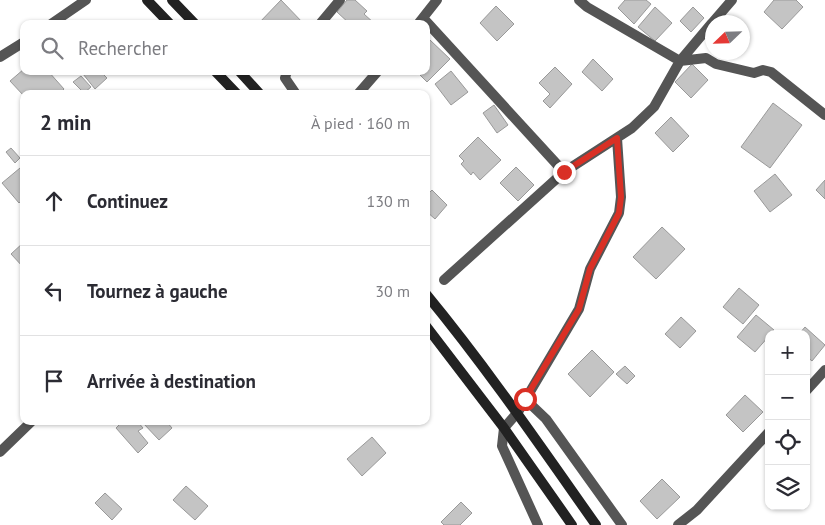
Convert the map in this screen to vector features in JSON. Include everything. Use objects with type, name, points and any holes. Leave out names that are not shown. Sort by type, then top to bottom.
[{"type":"main road","points":[[147,0],[166,20]]},
{"type":"main road","points":[[172,0],[191,20]]},
{"type":"main road","points":[[219,75],[233,90]]},
{"type":"main road","points":[[243,75],[256,90]]},
{"type":"main road","points":[[430,299],[518,412],[596,525]]},
{"type":"main road","points":[[430,331],[504,428],[572,525]]},
{"type":"street","points":[[57,20],[86,0]]},
{"type":"street","points":[[323,20],[340,0]]},
{"type":"street","points":[[421,20],[437,0]]},
{"type":"street","points":[[579,0],[587,7],[680,61],[706,58],[716,64],[754,72],[763,70],[771,72],[825,115]]},
{"type":"street","points":[[720,15],[732,0]]},
{"type":"street","points":[[430,31],[564,172]]},
{"type":"street","points":[[444,280],[564,172],[632,128],[654,107],[680,61],[705,32]]},
{"type":"street","points":[[0,57],[20,44]]},
{"type":"street","points":[[286,75],[285,78],[293,90]]},
{"type":"street","points":[[361,90],[375,75]]},
{"type":"street","points":[[538,525],[502,446],[504,428],[518,412],[579,309],[590,269],[619,213],[621,197],[617,138]]},
{"type":"street","points":[[810,387],[825,370]]},
{"type":"street","points":[[525,399],[546,419],[622,525]]},
{"type":"street","points":[[0,452],[28,425]]},
{"type":"street","points":[[678,525],[698,510],[765,436]]},
{"type":"building","points":[[281,0],[300,20],[262,20]]},
{"type":"building","points":[[347,0],[355,0],[367,11],[364,14],[371,20],[346,20],[337,12]]},
{"type":"building","points":[[625,0],[646,0],[651,4],[634,24],[618,8]]},
{"type":"building","points":[[774,0],[796,0],[803,7],[782,29],[764,12]]},
{"type":"building","points":[[496,6],[514,24],[497,41],[480,23]]},
{"type":"building","points":[[655,7],[672,23],[655,41],[638,27]]},
{"type":"building","points":[[693,7],[704,18],[691,32],[680,21]]},
{"type":"building","points":[[430,40],[450,59],[427,82],[420,75],[430,75]]},
{"type":"building","points":[[593,59],[613,79],[602,91],[582,72]]},
{"type":"building","points":[[692,64],[708,80],[691,98],[675,82]]},
{"type":"building","points":[[555,67],[572,84],[550,108],[543,101],[550,94],[539,83]]},
{"type":"building","points":[[451,71],[468,92],[451,105],[435,84]]},
{"type":"building","points":[[20,72],[20,75],[52,75],[64,89],[20,90],[20,92],[10,81]]},
{"type":"building","points":[[84,75],[104,75],[107,78],[95,89]]},
{"type":"building","points":[[81,76],[91,87],[88,90],[81,90],[73,82]]},
{"type":"building","points":[[773,103],[802,125],[770,168],[741,147]]},
{"type":"building","points":[[494,105],[508,125],[497,133],[483,113]]},
{"type":"building","points":[[671,117],[689,136],[673,152],[655,133]]},
{"type":"building","points":[[478,137],[501,160],[480,180],[473,172],[471,175],[461,164],[464,161],[459,156]]},
{"type":"building","points":[[11,148],[20,158],[15,163],[6,152]]},
{"type":"building","points":[[516,167],[534,185],[518,201],[500,183]]},
{"type":"building","points":[[20,168],[19,203],[2,183]]},
{"type":"building","points":[[775,174],[792,195],[770,212],[754,191]]},
{"type":"building","points":[[825,180],[825,199],[816,190]]},
{"type":"building","points":[[432,190],[447,205],[435,219],[430,215],[430,192]]},
{"type":"building","points":[[662,227],[685,249],[656,279],[633,257]]},
{"type":"building","points":[[20,246],[20,264],[11,254]]},
{"type":"building","points":[[739,288],[759,305],[743,324],[723,307]]},
{"type":"building","points":[[756,315],[774,330],[765,330],[765,341],[755,352],[737,337]]},
{"type":"building","points":[[681,317],[696,331],[680,348],[665,334]]},
{"type":"building","points":[[810,332],[825,345],[812,361],[810,359]]},
{"type":"building","points":[[592,350],[614,372],[590,397],[568,374]]},
{"type":"building","points":[[625,366],[635,376],[627,384],[616,374]]},
{"type":"building","points":[[745,395],[763,412],[743,432],[726,415]]},
{"type":"building","points":[[119,425],[140,425],[143,428],[138,431],[148,443],[138,453],[116,428]]},
{"type":"building","points":[[145,425],[169,425],[172,428],[159,440]]},
{"type":"building","points":[[372,437],[386,453],[362,476],[347,459]]},
{"type":"building","points":[[662,479],[680,497],[657,519],[640,501]]},
{"type":"building","points":[[186,486],[208,506],[195,520],[173,500]]},
{"type":"building","points":[[105,493],[122,509],[112,520],[95,503]]},
{"type":"building","points":[[461,502],[472,513],[460,525],[444,525],[441,522]]},
{"type":"route","points":[[525,399],[579,309],[590,269],[619,213],[621,197],[617,138],[564,172]]}]
